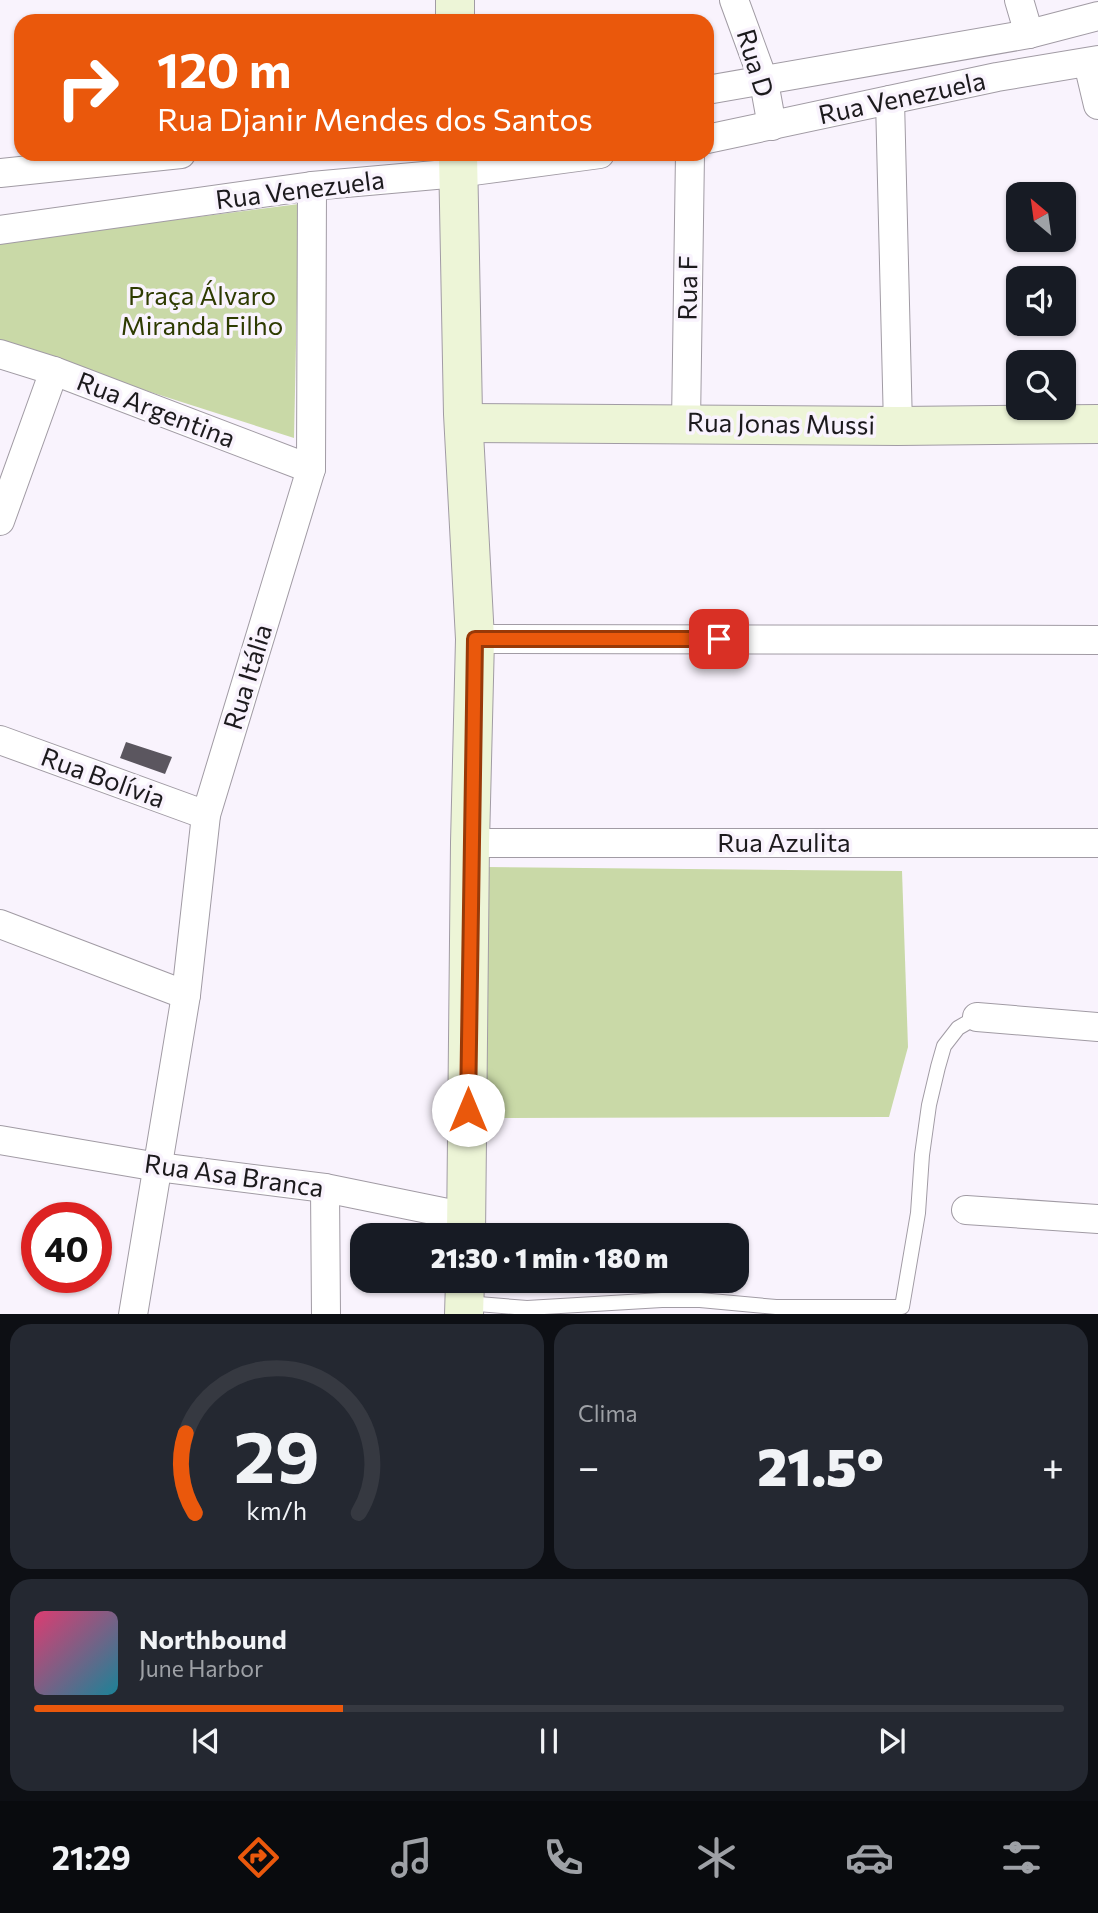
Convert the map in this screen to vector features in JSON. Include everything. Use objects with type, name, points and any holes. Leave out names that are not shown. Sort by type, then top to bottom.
[{"type":"street","name":"Rua D","points":[[734,0],[764,82],[772,126]]},
{"type":"street","points":[[1019,0],[1028,34]]},
{"type":"street","name":"Rua Venezuela","points":[[714,89],[1028,34],[1098,16]]},
{"type":"street","name":"Rua Venezuela","points":[[714,138],[997,77],[1093,61]]},
{"type":"street","points":[[1093,61],[1098,105]]},
{"type":"street","points":[[890,100],[898,426]]},
{"type":"street","points":[[0,173],[114,161]]},
{"type":"street","name":"Rua Venezuela","points":[[0,230],[458,163],[490,161]]},
{"type":"street","name":"Rua F","points":[[686,423],[690,161]]},
{"type":"street","points":[[458,163],[464,423],[475,639],[470,843],[467,1223]]},
{"type":"street","name":"Rua Itália","points":[[133,1314],[186,995],[206,816],[311,469],[313,186]]},
{"type":"street","name":"Rua Argentina","points":[[0,354],[54,371],[311,469]]},
{"type":"street","points":[[0,521],[54,371]]},
{"type":"street","name":"Rua Jonas Mussi","points":[[464,423],[898,426],[1098,424]]},
{"type":"street","points":[[475,639],[1098,640]]},
{"type":"street","name":"Rua Bolívia","points":[[0,740],[206,816]]},
{"type":"street","name":"Rua Azulita","points":[[470,843],[1098,844]]},
{"type":"street","points":[[0,925],[186,995]]},
{"type":"street","points":[[977,1017],[1098,1027]]},
{"type":"street","name":"Rua Asa Branca","points":[[0,1140],[158,1167],[325,1188],[456,1223]]},
{"type":"street","points":[[325,1188],[326,1314]]},
{"type":"street","points":[[967,1210],[1098,1219]]},
{"type":"lane","points":[[465,1299],[527,1308],[701,1300],[776,1307],[901,1311],[918,1213],[927,1117],[938,1067],[944,1045],[958,1028],[977,1017]]},
{"type":"green space","name":"Praça Álvaro Miranda Filho","points":[[299,204],[294,438],[0,344],[0,242]]},
{"type":"green space","points":[[486,867],[902,871],[908,1047],[889,1117],[483,1118]]},
{"type":"building","points":[[126,742],[172,757],[165,774],[120,758]]},
{"type":"route","points":[[468,1110],[475,639],[719,639]]}]
